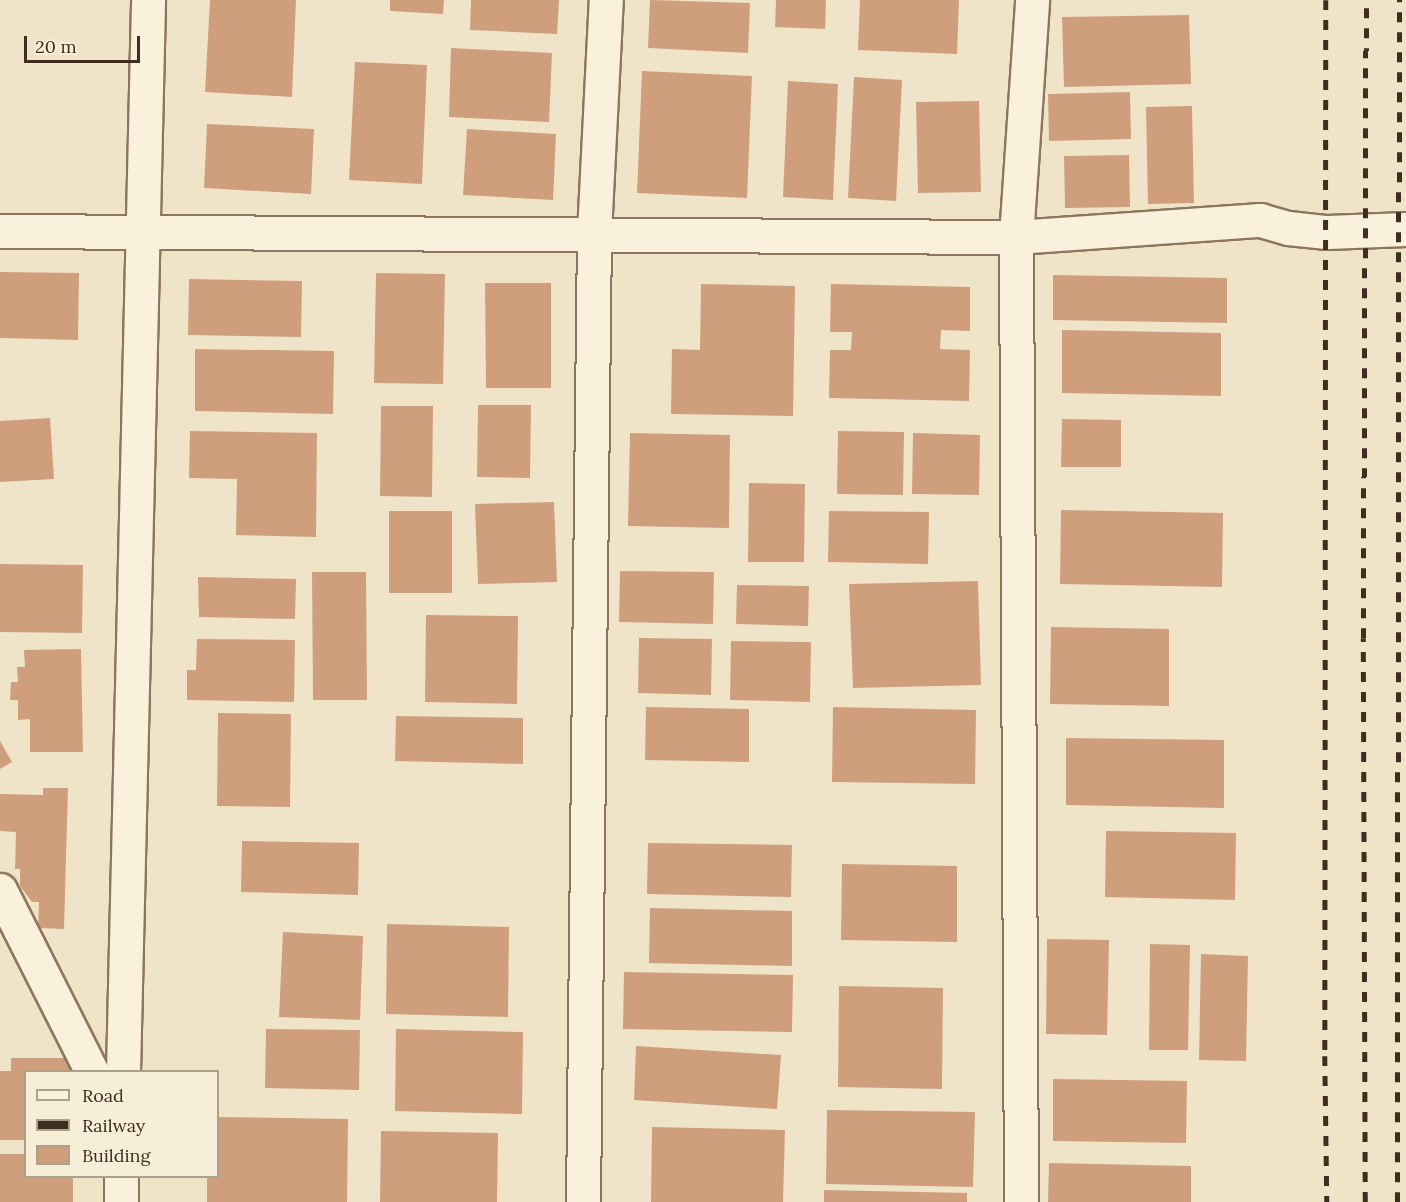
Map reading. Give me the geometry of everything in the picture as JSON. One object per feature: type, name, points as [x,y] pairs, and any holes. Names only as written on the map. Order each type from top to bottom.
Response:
[{"type":"street","points":[[123,1070],[148,0]]},
{"type":"street","points":[[583,1202],[594,233],[606,0]]},
{"type":"street","points":[[1021,1202],[1016,237],[1032,0]]},
{"type":"street","points":[[0,231],[1016,237],[1260,220],[1288,228],[1327,232],[1406,229]]},
{"type":"street","points":[[0,890],[91,1070]]},
{"type":"street","points":[[121,1178],[121,1202]]},
{"type":"building","points":[[210,0],[296,0],[292,97],[205,92]]},
{"type":"building","points":[[390,0],[444,0],[443,14],[390,11]]},
{"type":"building","points":[[471,0],[559,0],[557,34],[470,30]]},
{"type":"building","points":[[650,0],[750,3],[748,53],[648,48]]},
{"type":"building","points":[[776,0],[826,0],[825,29],[775,27]]},
{"type":"building","points":[[860,0],[959,0],[957,54],[858,50]]},
{"type":"building","points":[[1189,15],[1191,84],[1064,87],[1062,17]]},
{"type":"building","points":[[451,48],[552,53],[549,122],[449,117]]},
{"type":"building","points":[[355,62],[427,65],[422,184],[349,180]]},
{"type":"building","points":[[642,71],[752,76],[747,198],[637,193]]},
{"type":"building","points":[[854,77],[902,80],[896,201],[848,198]]},
{"type":"building","points":[[788,81],[838,84],[833,200],[783,197]]},
{"type":"building","points":[[1130,92],[1131,139],[1049,141],[1048,94]]},
{"type":"building","points":[[979,101],[981,192],[918,193],[916,102]]},
{"type":"building","points":[[1192,106],[1194,203],[1148,204],[1146,107]]},
{"type":"building","points":[[207,124],[314,129],[311,194],[204,188]]},
{"type":"building","points":[[467,129],[556,134],[553,200],[463,195]]},
{"type":"building","points":[[1129,155],[1130,207],[1065,208],[1064,156]]},
{"type":"building","points":[[0,272],[79,273],[78,340],[0,338]]},
{"type":"building","points":[[376,273],[445,274],[443,384],[374,383]]},
{"type":"building","points":[[1053,275],[1227,278],[1227,323],[1053,320]]},
{"type":"building","points":[[189,279],[302,281],[301,337],[188,335]]},
{"type":"building","points":[[485,283],[551,283],[551,388],[486,388]]},
{"type":"building","points":[[701,284],[795,286],[793,416],[671,414],[672,349],[700,350]]},
{"type":"building","points":[[831,284],[970,287],[970,331],[941,330],[940,349],[970,350],[969,401],[829,398],[830,350],[851,350],[852,332],[830,332]]},
{"type":"building","points":[[1062,330],[1221,333],[1221,396],[1062,393]]},
{"type":"building","points":[[195,349],[334,351],[333,414],[195,411]]},
{"type":"building","points":[[478,405],[531,405],[530,478],[477,477]]},
{"type":"building","points":[[381,406],[433,406],[432,497],[380,496]]},
{"type":"building","points":[[50,418],[54,479],[0,482],[0,421]]},
{"type":"building","points":[[1062,419],[1121,420],[1121,467],[1061,467]]},
{"type":"building","points":[[190,431],[317,433],[316,537],[236,535],[237,479],[189,478]]},
{"type":"building","points":[[838,431],[904,432],[903,495],[837,494]]},
{"type":"building","points":[[630,433],[730,435],[729,528],[628,526]]},
{"type":"building","points":[[913,433],[980,435],[979,495],[912,494]]},
{"type":"building","points":[[749,483],[805,484],[804,562],[748,562]]},
{"type":"building","points":[[554,502],[557,582],[478,584],[475,504]]},
{"type":"building","points":[[1061,510],[1223,513],[1222,587],[1060,584]]},
{"type":"building","points":[[389,511],[452,511],[452,593],[389,593]]},
{"type":"building","points":[[829,511],[929,512],[928,564],[828,562]]},
{"type":"building","points":[[0,564],[83,565],[82,633],[0,632]]},
{"type":"building","points":[[620,571],[714,572],[713,624],[619,622]]},
{"type":"building","points":[[312,572],[366,572],[367,700],[313,700]]},
{"type":"building","points":[[198,577],[296,579],[295,619],[199,617]]},
{"type":"building","points":[[978,581],[981,685],[853,688],[849,584]]},
{"type":"building","points":[[737,585],[809,586],[808,626],[736,624]]},
{"type":"building","points":[[426,615],[518,616],[517,704],[425,702]]},
{"type":"building","points":[[1051,627],[1169,629],[1169,706],[1050,704]]},
{"type":"building","points":[[639,638],[712,639],[711,695],[638,693]]},
{"type":"building","points":[[197,639],[295,640],[294,702],[187,700],[187,670],[196,670]]},
{"type":"building","points":[[731,641],[811,642],[810,702],[730,700]]},
{"type":"building","points":[[81,649],[83,752],[30,752],[30,719],[18,720],[18,700],[10,700],[11,682],[18,682],[17,667],[25,667],[24,650]]},
{"type":"building","points":[[646,707],[749,709],[749,762],[645,760]]},
{"type":"building","points":[[833,707],[976,710],[975,784],[832,782]]},
{"type":"building","points":[[218,713],[291,714],[290,807],[217,806]]},
{"type":"building","points":[[396,716],[523,718],[523,764],[395,761]]},
{"type":"building","points":[[1066,738],[1224,740],[1224,808],[1066,805]]},
{"type":"building","points":[[0,741],[12,762],[0,769]]},
{"type":"building","points":[[43,788],[68,788],[64,929],[38,928],[39,902],[32,902],[20,886],[20,869],[15,869],[16,832],[0,831],[0,794],[43,795]]},
{"type":"building","points":[[1106,831],[1236,833],[1235,900],[1105,897]]},
{"type":"building","points":[[242,841],[359,843],[358,895],[241,892]]},
{"type":"building","points":[[648,843],[792,845],[791,897],[647,894]]},
{"type":"building","points":[[842,864],[957,866],[957,942],[841,940]]},
{"type":"building","points":[[650,908],[792,911],[792,966],[649,963]]},
{"type":"building","points":[[387,924],[509,927],[508,1017],[386,1014]]},
{"type":"building","points":[[283,932],[363,936],[360,1020],[279,1017]]},
{"type":"building","points":[[1047,939],[1109,940],[1107,1035],[1046,1034]]},
{"type":"building","points":[[1150,944],[1190,945],[1188,1050],[1149,1050]]},
{"type":"building","points":[[1201,954],[1248,956],[1246,1061],[1199,1060]]},
{"type":"building","points":[[624,972],[793,975],[792,1032],[623,1029]]},
{"type":"building","points":[[839,986],[943,988],[942,1089],[838,1087]]},
{"type":"building","points":[[266,1029],[360,1030],[359,1090],[265,1088]]},
{"type":"building","points":[[396,1029],[523,1032],[522,1114],[395,1111]]},
{"type":"building","points":[[636,1046],[781,1055],[777,1109],[634,1100]]},
{"type":"building","points":[[11,1058],[71,1058],[71,1070],[24,1070],[24,1140],[0,1140],[0,1071],[11,1071]]},
{"type":"building","points":[[1053,1079],[1187,1081],[1186,1143],[1053,1141]]},
{"type":"building","points":[[827,1110],[975,1112],[973,1187],[826,1184]]},
{"type":"building","points":[[219,1117],[348,1119],[347,1202],[207,1202],[207,1178],[219,1178]]},
{"type":"building","points":[[652,1127],[785,1130],[783,1202],[651,1202]]},
{"type":"building","points":[[381,1131],[498,1133],[497,1202],[380,1202]]},
{"type":"building","points":[[0,1154],[24,1154],[24,1178],[73,1178],[73,1202],[0,1202]]},
{"type":"building","points":[[1049,1163],[1191,1166],[1191,1202],[1048,1202]]},
{"type":"building","points":[[824,1190],[967,1193],[967,1202],[824,1202]]},
{"type":"railway","points":[[1326,0],[1325,1056],[1327,1202]]},
{"type":"railway","points":[[1365,1202],[1363,638],[1366,0]]},
{"type":"railway","points":[[1397,1202],[1399,0]]}]
